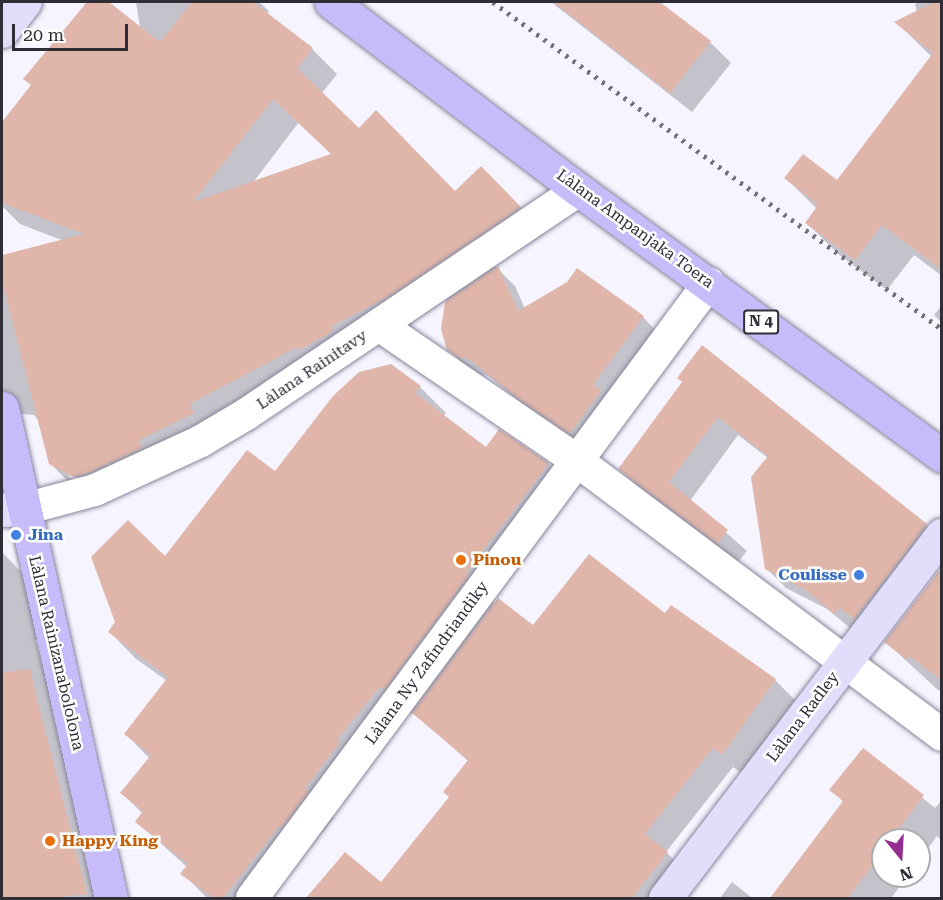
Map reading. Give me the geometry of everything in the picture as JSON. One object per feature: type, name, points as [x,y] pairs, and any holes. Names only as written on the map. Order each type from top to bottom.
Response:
[{"type":"main road","points":[[2,31],[25,2]]},
{"type":"main road","name":"Làlana Ampanjaka Toera","points":[[331,2],[579,190],[709,283],[942,456]]},
{"type":"main road","name":"Làlana Rainizanabololona","points":[[2,408],[13,509],[111,898]]},
{"type":"main road","name":"Làlana Radley","points":[[665,898],[942,535]]},
{"type":"street","name":"Làlana Rainitavy","points":[[13,509],[95,490],[201,441],[245,415],[579,190]]},
{"type":"street","name":"Làlana Ny Zafindriandiky","points":[[252,898],[709,283]]},
{"type":"street","points":[[379,325],[576,460],[942,735]]},
{"type":"building","points":[[87,2],[109,2],[160,42],[192,2],[253,2],[313,48],[297,68],[359,128],[376,110],[455,191],[481,166],[521,207],[393,294],[330,327],[333,331],[299,350],[297,347],[190,404],[194,413],[139,440],[142,448],[91,472],[73,477],[49,464],[2,281],[2,255],[84,234],[2,203],[2,122],[31,85],[23,79]],"holes":[[[273,99],[331,154],[193,202]]]},
{"type":"building","points":[[553,2],[660,2],[711,41],[670,93]]},
{"type":"building","points":[[934,2],[942,2],[942,270],[882,225],[855,260],[805,223],[818,205],[784,178],[803,154],[837,180],[933,53],[894,22]]},
{"type":"building","points":[[498,266],[518,311],[567,282],[577,268],[644,316],[593,385],[601,390],[570,434],[520,400],[469,359],[458,357],[447,350],[441,329],[445,302]]},
{"type":"building","points":[[702,345],[927,524],[854,619],[840,608],[834,614],[806,590],[765,569],[751,477],[768,456],[718,417],[669,482],[728,530],[717,544],[618,469],[682,382],[677,378]]},
{"type":"building","points":[[391,364],[421,386],[415,393],[486,447],[499,429],[549,463],[466,573],[469,575],[384,690],[380,686],[337,740],[340,742],[305,788],[309,791],[281,828],[279,826],[223,898],[214,898],[180,874],[188,864],[135,822],[143,811],[120,793],[151,755],[124,734],[168,677],[108,632],[115,622],[91,557],[128,520],[165,556],[247,450],[275,471],[333,396],[359,372]]},
{"type":"building","points":[[589,554],[665,613],[671,605],[776,679],[722,755],[713,748],[645,834],[668,852],[632,898],[306,898],[345,852],[381,882],[449,797],[443,792],[468,760],[412,713],[498,598],[533,625]]},
{"type":"building","points":[[942,567],[942,681],[910,656],[907,660],[884,642]]},
{"type":"building","points":[[30,669],[87,894],[49,898],[2,898],[2,673]]},
{"type":"building","points":[[863,748],[924,795],[900,828],[871,828],[871,867],[848,898],[770,898],[843,801],[829,790]]},
{"type":"railway","points":[[493,2],[942,329]]},
{"type":"place","name":"Jina","points":[[16,535]]},
{"type":"place","name":"Pinou","points":[[461,560]]},
{"type":"place","name":"Coulisse","points":[[859,575]]},
{"type":"place","name":"Happy King","points":[[50,841]]}]
